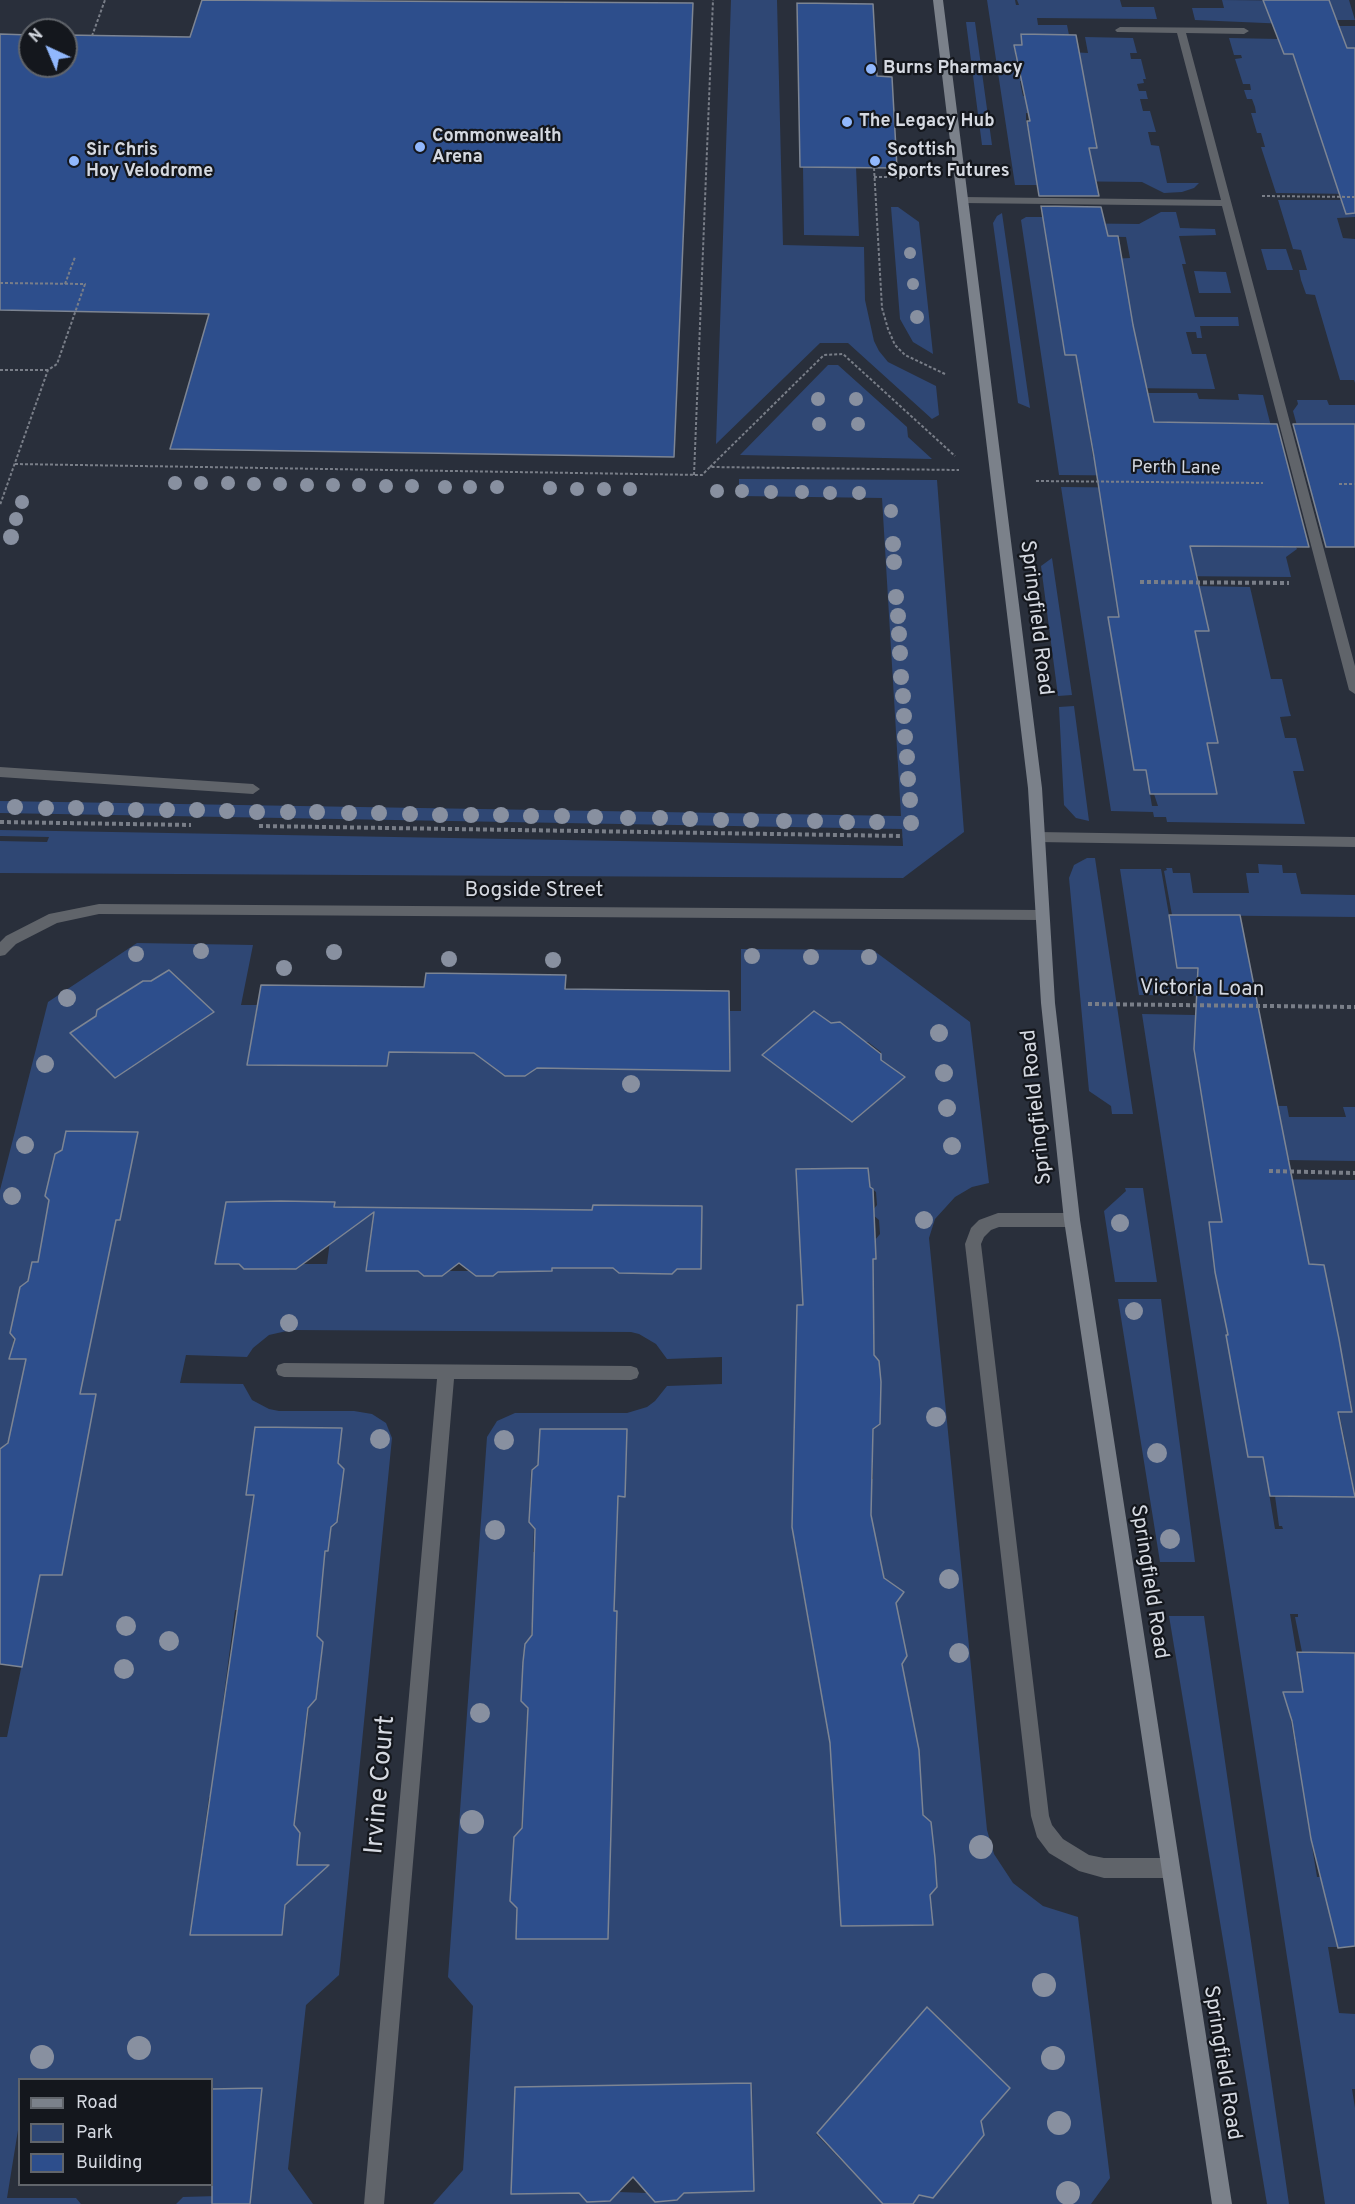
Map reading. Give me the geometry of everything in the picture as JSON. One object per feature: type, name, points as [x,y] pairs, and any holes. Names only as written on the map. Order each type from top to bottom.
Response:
[{"type":"street","name":"Springfield Road","points":[[938,0],[1035,788],[1048,1004],[1072,1220],[1222,2204]]},
{"type":"street","points":[[1120,30],[1244,31]]},
{"type":"street","points":[[1180,30],[1355,690]]},
{"type":"street","points":[[963,201],[1226,200]]},
{"type":"street","points":[[0,772],[253,789]]},
{"type":"street","points":[[1038,837],[1355,842]]},
{"type":"street","name":"Bogside Street","points":[[0,951],[11,940],[30,928],[54,918],[99,909],[1042,915]]},
{"type":"street","points":[[1072,1220],[998,1220],[985,1225],[977,1233],[974,1244],[1040,1816],[1044,1830],[1056,1846],[1086,1864],[1104,1868],[1170,1868]]},
{"type":"street","points":[[284,1370],[631,1373]]},
{"type":"street","name":"Irvine Court","points":[[374,2204],[446,1371]]},
{"type":"path","points":[[92,36],[105,0]]},
{"type":"path","points":[[694,475],[713,0]]},
{"type":"path","points":[[874,168],[882,309],[891,338],[905,355],[986,393]]},
{"type":"path","points":[[874,177],[912,177]]},
{"type":"path","points":[[1226,200],[1355,197]]},
{"type":"path","points":[[65,284],[75,257]]},
{"type":"path","points":[[0,283],[85,284],[57,364],[48,370],[0,370]]},
{"type":"path","points":[[15,464],[702,475],[824,355],[843,354],[971,470]]},
{"type":"path","points":[[0,505],[48,370]]},
{"type":"path","name":"Perth Lane","points":[[710,467],[971,470],[996,476],[1355,484]]},
{"type":"path","points":[[1140,582],[1326,584]]},
{"type":"path","points":[[0,822],[202,825]]},
{"type":"path","points":[[249,826],[903,836]]},
{"type":"path","name":"Victoria Loan","points":[[1048,1004],[1355,1007]]},
{"type":"path","points":[[1269,1171],[1355,1173]]},
{"type":"green space","points":[[731,0],[777,0],[783,245],[864,247],[865,300],[874,341],[888,362],[936,386],[939,415],[932,419],[848,343],[820,343],[716,444]]},
{"type":"green space","points":[[987,0],[1015,0],[1016,5],[1019,5],[1017,0],[1120,0],[1122,7],[1154,7],[1157,19],[1037,18],[1038,25],[1067,25],[1069,35],[1021,34],[1022,45],[1014,45],[1016,59],[1025,60],[1029,81],[1020,81],[1021,87],[1023,96],[1031,96],[1034,113],[1026,113],[1026,121],[1028,129],[1037,129],[1040,147],[1031,147],[1032,155],[1034,163],[1043,163],[1046,185],[1015,185]]},
{"type":"green space","points":[[1222,0],[1327,1],[1339,26],[1355,26],[1355,52],[1353,48],[1347,48],[1288,24],[1195,20],[1192,8],[1224,8]]},
{"type":"green space","points":[[1329,0],[1349,0],[1355,20],[1336,20]]},
{"type":"green space","points":[[966,22],[975,22],[992,145],[982,145]]},
{"type":"green space","points":[[1085,37],[1133,38],[1137,53],[1130,53],[1131,59],[1141,59],[1146,79],[1143,79],[1144,83],[1137,84],[1139,91],[1146,91],[1148,99],[1140,99],[1143,111],[1150,111],[1156,132],[1148,132],[1151,145],[1159,146],[1167,183],[1199,183],[1194,188],[1182,192],[1164,193],[1142,182],[1050,181],[1095,177],[1089,148],[1097,148],[1096,138],[1094,129],[1085,129],[1070,52],[1088,53]]},
{"type":"green space","points":[[1229,38],[1279,39],[1284,54],[1301,54],[1324,149],[1333,150],[1355,194],[1276,193],[1261,147],[1265,147],[1261,133],[1257,133],[1251,113],[1256,113],[1255,107],[1252,99],[1247,99],[1244,90],[1251,90],[1250,84],[1243,84],[1235,59],[1242,58],[1241,55],[1234,55]]},
{"type":"green space","points":[[803,167],[856,167],[859,236],[804,235]]},
{"type":"green space","points":[[1278,200],[1355,200],[1355,217],[1337,218],[1343,238],[1355,239],[1355,383],[1354,380],[1340,380],[1315,295],[1306,294],[1301,280],[1299,270],[1307,270],[1301,250],[1293,249]]},
{"type":"green space","points":[[891,207],[898,207],[919,222],[933,354],[913,342],[900,319]]},
{"type":"green space","points":[[1161,212],[1176,212],[1180,228],[1215,229],[1216,235],[1179,236],[1186,264],[1182,264],[1195,317],[1238,317],[1239,326],[1200,326],[1202,338],[1197,338],[1196,332],[1186,332],[1192,354],[1206,354],[1215,389],[1125,388],[1138,393],[1197,393],[1199,399],[1239,400],[1238,394],[1263,395],[1284,477],[1059,475],[1021,220],[1026,217],[1052,217],[1053,223],[1139,224]],"holes":[[[1058,236],[1126,237],[1130,258],[1111,259],[1131,314],[1135,336],[1085,388],[1081,388],[1076,355],[1065,355],[1055,294],[1060,267],[1051,267],[1048,249],[1057,249]],[[1085,407],[1089,408],[1090,422],[1265,424],[1273,458],[1093,457]]]},
{"type":"green space","points":[[1002,213],[1030,408],[1018,403],[993,223]]},
{"type":"green space","points":[[1261,249],[1286,249],[1293,270],[1267,270]]},
{"type":"green space","points":[[1194,271],[1226,272],[1231,293],[1199,293]]},
{"type":"green space","points":[[828,365],[838,365],[907,427],[908,437],[932,459],[740,455]]},
{"type":"green space","points":[[1297,400],[1327,400],[1329,405],[1355,405],[1355,424],[1311,477],[1293,411],[1298,404]]},
{"type":"green space","points":[[739,479],[937,480],[964,832],[903,878],[0,873],[0,841],[47,842],[49,837],[0,836],[0,830],[903,846],[902,829],[0,813],[0,801],[901,816],[882,498],[739,496]]},
{"type":"green space","points":[[1061,487],[1287,489],[1102,508],[1110,556],[1111,545],[1296,547],[1297,549],[1286,557],[1291,577],[1168,576],[1134,585],[1250,587],[1271,679],[1282,679],[1291,716],[1280,717],[1285,738],[1296,738],[1304,771],[1293,771],[1305,824],[1167,822],[1166,817],[1154,817],[1153,812],[1111,811]],"holes":[[[1109,617],[1120,617],[1211,709],[1218,742],[1206,743],[1154,794],[1158,806],[1152,806],[1146,770],[1134,769]]]},
{"type":"green space","points":[[1052,558],[1072,695],[1058,696],[1041,566]]},
{"type":"green space","points":[[1074,706],[1089,821],[1076,818],[1064,805],[1059,707]]},
{"type":"green space","points":[[1087,858],[1095,858],[1133,1114],[1112,1114],[1111,1106],[1089,1091],[1069,878],[1074,865]]},
{"type":"green space","points":[[1258,864],[1282,865],[1283,873],[1296,873],[1301,894],[1355,895],[1355,917],[1172,915],[1164,871],[1167,870],[1166,868],[1172,868],[1173,873],[1190,873],[1193,893],[1249,893],[1246,873],[1259,873]]},
{"type":"green space","points":[[1120,869],[1161,869],[1178,967],[1213,968],[1242,996],[1139,995]]},
{"type":"green space","points":[[137,943],[253,945],[241,1005],[257,1005],[247,1065],[386,1066],[389,1052],[488,1053],[488,1063],[505,1076],[525,1076],[544,1063],[728,1070],[729,1011],[741,1011],[741,949],[873,950],[970,1022],[989,1183],[972,1187],[955,1197],[935,1219],[929,1238],[987,1830],[994,1854],[1013,1883],[1043,1906],[1078,1917],[1110,2178],[1091,2204],[913,2204],[919,2195],[933,2198],[950,2178],[947,2163],[968,2155],[984,2136],[981,2121],[1009,2089],[928,2007],[816,2134],[883,2204],[433,2204],[463,2170],[473,2006],[448,1977],[487,1437],[497,1421],[515,1413],[627,1413],[647,1407],[667,1386],[722,1384],[722,1357],[667,1359],[656,1344],[631,1332],[291,1330],[269,1335],[253,1348],[247,1357],[186,1355],[180,1383],[243,1384],[252,1400],[269,1409],[279,1411],[354,1411],[372,1414],[386,1423],[392,1438],[339,1975],[306,2005],[288,2169],[313,2204],[176,2204],[183,2197],[251,2195],[262,2088],[213,2089],[213,2078],[18,2078],[18,2130],[7,2198],[76,2198],[81,2204],[0,2204],[0,1737],[7,1737],[32,1615],[0,1575],[62,1574],[96,1394],[19,1395],[8,1443],[0,1449],[0,1190],[48,1002]],"holes":[[[169,970],[214,1012],[115,1078],[70,1033],[96,1016],[97,1010],[112,1001],[120,1001],[128,996],[128,990],[143,981],[151,981]],[[814,1011],[831,1023],[840,1022],[853,1032],[852,1039],[859,1044],[868,1042],[881,1052],[881,1060],[905,1077],[853,1122],[763,1054]],[[66,1132],[138,1132],[120,1220],[46,1220],[55,1154],[62,1149]],[[868,1168],[870,1187],[876,1192],[877,1205],[872,1211],[879,1220],[880,1234],[875,1240],[876,1259],[801,1260],[796,1169]],[[227,1202],[335,1202],[327,1264],[303,1264],[296,1269],[280,1270],[273,1264],[261,1269],[245,1269],[238,1264],[215,1264]],[[593,1205],[702,1206],[701,1268],[678,1268],[672,1273],[643,1268],[636,1273],[619,1273],[613,1268],[590,1268]],[[374,1208],[555,1209],[552,1271],[499,1271],[493,1276],[476,1276],[469,1271],[449,1271],[442,1276],[424,1276],[418,1271],[366,1270]],[[32,1262],[107,1262],[87,1359],[10,1359],[14,1338],[10,1333],[13,1318],[21,1312]],[[798,1305],[874,1310],[874,1355],[879,1361],[880,1376],[880,1423],[873,1429],[873,1479],[793,1475]],[[255,1427],[342,1428],[334,1497],[340,1504],[338,1521],[331,1527],[328,1551],[246,1550],[254,1495],[246,1495]],[[540,1429],[627,1429],[625,1496],[618,1496],[583,1553],[533,1552],[534,1529],[529,1522],[530,1505],[537,1494],[530,1487],[531,1470],[538,1465]],[[873,1525],[896,1632],[903,1637],[907,1656],[902,1663],[913,1720],[828,1732],[793,1536]],[[235,1610],[320,1611],[317,1635],[323,1643],[321,1661],[313,1668],[313,1674],[319,1680],[316,1699],[309,1707],[306,1733],[219,1733]],[[533,1612],[617,1612],[613,1734],[526,1733],[530,1669],[523,1661],[525,1644],[531,1636]],[[921,1789],[927,1858],[936,1866],[937,1887],[930,1894],[933,1925],[841,1926],[832,1790]],[[209,1797],[297,1798],[294,1825],[300,1833],[298,1853],[289,1868],[296,1876],[294,1897],[285,1905],[282,1935],[190,1935]],[[523,1800],[612,1801],[608,1938],[516,1939],[517,1908],[511,1901],[514,1837],[521,1828]],[[752,2084],[754,2191],[686,2192],[677,2200],[655,2202],[647,2193],[618,2192],[610,2201],[588,2202],[579,2193],[511,2194],[515,2087]]]},
{"type":"green space","points":[[1142,1014],[1248,1016],[1194,1047],[1203,1105],[1287,1106],[1289,1117],[1346,1117],[1343,1107],[1355,1107],[1355,1161],[1286,1160],[1252,1179],[1355,1180],[1355,1494],[1339,1412],[1353,1412],[1342,1358],[1328,1357],[1295,1194],[1222,1193],[1223,1222],[1209,1223],[1248,1457],[1263,1457],[1275,1529],[1283,1529],[1279,1526],[1275,1496],[1355,1497],[1355,1653],[1302,1652],[1295,1617],[1298,1617],[1298,1614],[1290,1614],[1303,1692],[1286,1693],[1296,1750],[1313,1750],[1307,1815],[1317,1877],[1334,1877],[1346,1947],[1328,1947],[1339,2013],[1355,2014],[1355,2089],[1352,2089],[1355,2108],[1355,2204],[1325,2204]]},
{"type":"green space","points":[[1125,1188],[1143,1188],[1157,1282],[1115,1282],[1104,1211],[1126,1191]]},
{"type":"green space","points":[[1118,1299],[1161,1299],[1195,1562],[1160,1562]]},
{"type":"green space","points":[[1169,1616],[1204,1616],[1289,2204],[1267,2204]]},
{"type":"building","name":"Commonwealth Arena","points":[[202,0],[693,3],[674,457],[170,449],[209,314],[0,310],[0,34],[18,35],[18,78],[78,78],[78,35],[190,37]]},
{"type":"building","points":[[1263,0],[1329,0],[1347,48],[1355,48],[1355,213],[1346,214],[1293,54],[1284,54]]},
{"type":"building","name":"The Legacy Hub","points":[[797,3],[873,4],[877,76],[892,77],[897,168],[800,167]]},
{"type":"building","points":[[1021,34],[1076,35],[1097,148],[1089,148],[1099,196],[1039,196],[1027,121],[1030,121],[1014,45],[1022,45]]},
{"type":"building","points":[[1041,206],[1101,207],[1108,236],[1118,236],[1133,325],[1154,422],[1277,424],[1309,547],[1190,546],[1209,631],[1195,631],[1218,743],[1207,743],[1217,794],[1150,794],[1146,770],[1134,770],[1108,617],[1119,617],[1094,457],[1076,355],[1065,355]]},
{"type":"building","points":[[1293,424],[1355,424],[1355,547],[1326,547]]},
{"type":"building","points":[[1169,915],[1240,915],[1309,1264],[1324,1265],[1339,1339],[1352,1412],[1338,1412],[1355,1497],[1270,1496],[1263,1457],[1248,1457],[1215,1272],[1209,1222],[1222,1222],[1194,1049],[1198,968],[1177,968]]},
{"type":"building","points":[[169,970],[214,1012],[115,1078],[70,1033],[96,1016],[97,1010],[143,981],[151,981]]},
{"type":"building","points":[[426,973],[566,975],[565,989],[729,991],[730,1071],[537,1068],[525,1076],[505,1076],[474,1053],[389,1052],[387,1066],[247,1065],[261,985],[424,987]]},
{"type":"building","points":[[814,1011],[831,1023],[840,1022],[881,1054],[881,1060],[905,1077],[852,1122],[762,1055]]},
{"type":"building","points":[[66,1131],[138,1132],[120,1220],[116,1220],[80,1394],[96,1394],[62,1575],[40,1575],[22,1667],[0,1664],[0,1449],[8,1443],[26,1359],[9,1359],[15,1339],[10,1333],[20,1287],[28,1281],[32,1262],[38,1262],[49,1200],[45,1196],[55,1154],[62,1150]]},
{"type":"building","points":[[868,1168],[870,1187],[873,1189],[876,1259],[873,1259],[874,1355],[879,1361],[881,1382],[880,1424],[873,1429],[871,1515],[884,1578],[904,1592],[896,1603],[907,1656],[902,1664],[919,1750],[923,1815],[931,1822],[937,1887],[930,1895],[933,1925],[841,1926],[830,1743],[792,1527],[797,1305],[803,1305],[796,1169]]},
{"type":"building","points":[[226,1202],[335,1202],[334,1207],[592,1210],[593,1205],[702,1206],[701,1269],[677,1269],[672,1274],[619,1273],[613,1268],[552,1268],[552,1271],[498,1272],[493,1276],[476,1276],[459,1263],[442,1276],[424,1276],[418,1271],[366,1271],[374,1212],[296,1269],[244,1269],[239,1264],[215,1264]]},
{"type":"building","points":[[255,1427],[342,1428],[338,1463],[344,1469],[337,1522],[331,1527],[328,1551],[325,1551],[317,1636],[323,1642],[316,1699],[308,1708],[294,1825],[300,1833],[297,1865],[329,1865],[285,1905],[282,1935],[190,1935],[254,1495],[246,1495]]},
{"type":"building","points":[[540,1429],[627,1429],[625,1497],[618,1496],[608,1939],[516,1939],[517,1908],[510,1901],[514,1837],[522,1828],[528,1708],[521,1701],[525,1644],[532,1635],[535,1529],[529,1522],[532,1470],[538,1465]]},
{"type":"building","points":[[1297,1652],[1355,1653],[1355,1946],[1338,1948],[1311,1839],[1292,1721],[1283,1692],[1303,1692]]},
{"type":"building","points":[[927,2007],[1010,2088],[981,2121],[984,2135],[933,2198],[919,2195],[913,2204],[883,2204],[817,2133]]},
{"type":"building","points":[[751,2083],[754,2191],[684,2193],[677,2200],[655,2202],[633,2177],[610,2201],[587,2202],[579,2193],[511,2194],[515,2087]]},
{"type":"building","points":[[262,2088],[250,2204],[212,2204],[213,2089]]},
{"type":"place","name":"Burns Pharmacy","points":[[871,69]]},
{"type":"place","name":"The Legacy Hub","points":[[847,122]]},
{"type":"place","name":"Commonwealth Arena","points":[[420,147]]},
{"type":"place","name":"Sir Chris Hoy Velodrome","points":[[74,161]]},
{"type":"place","name":"Scottish Sports Futures","points":[[875,161]]}]
